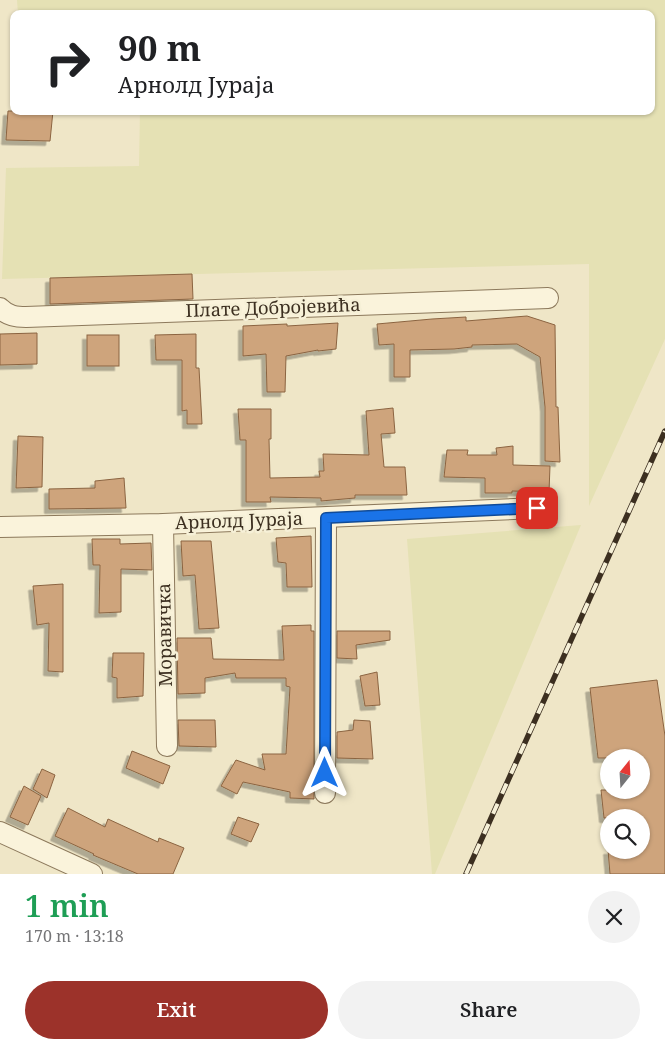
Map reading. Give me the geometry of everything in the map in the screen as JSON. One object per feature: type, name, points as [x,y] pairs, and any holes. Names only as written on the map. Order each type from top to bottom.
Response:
[{"type":"street","name":"Плате Добројевића","points":[[0,308],[14,316],[26,317],[548,298]]},
{"type":"street","name":"Арнолд Јураја","points":[[0,527],[163,524],[537,508]]},
{"type":"street","points":[[325,793],[326,518]]},
{"type":"street","name":"Моравичка","points":[[163,524],[167,746]]},
{"type":"street","points":[[0,832],[92,874]]},
{"type":"shaded area","points":[[17,0],[665,0],[665,339],[589,506],[589,264],[2,279],[6,168],[139,166],[140,115],[655,115],[655,10],[18,10]]},
{"type":"shaded area","points":[[581,525],[435,874],[432,874],[407,539]]},
{"type":"building","points":[[8,111],[10,111],[10,115],[53,115],[50,141],[6,140]]},
{"type":"building","points":[[192,274],[193,299],[50,304],[50,278]]},
{"type":"building","points":[[527,316],[555,325],[556,407],[558,407],[560,462],[545,461],[545,407],[540,357],[517,344],[472,345],[472,347],[454,349],[410,350],[410,377],[394,377],[394,344],[379,345],[377,324],[466,317],[466,321]]},
{"type":"building","points":[[338,323],[336,349],[318,350],[286,356],[285,392],[267,392],[266,354],[243,356],[243,326]]},
{"type":"building","points":[[37,333],[37,364],[0,365],[0,334]]},
{"type":"building","points":[[196,334],[196,368],[199,368],[202,424],[187,424],[187,410],[182,411],[182,360],[156,360],[155,335]]},
{"type":"building","points":[[87,335],[119,335],[119,366],[87,366]]},
{"type":"building","points":[[393,408],[395,433],[381,434],[384,467],[405,467],[407,495],[355,495],[355,498],[321,501],[321,498],[270,497],[271,502],[246,502],[246,440],[240,440],[238,409],[271,409],[271,439],[269,439],[270,478],[320,477],[319,471],[324,471],[323,454],[369,455],[366,411]]},
{"type":"building","points":[[18,436],[43,437],[42,487],[16,488]]},
{"type":"building","points":[[513,446],[513,465],[550,466],[549,492],[512,491],[512,493],[485,493],[485,478],[444,477],[447,450],[468,450],[467,455],[497,455],[496,448]]},
{"type":"building","points":[[124,478],[126,508],[49,509],[49,489],[95,488],[95,481]]},
{"type":"building","points":[[311,536],[312,587],[287,587],[286,563],[278,562],[276,538]]},
{"type":"building","points":[[92,539],[120,539],[120,544],[151,543],[152,570],[121,569],[121,612],[99,613],[100,565],[93,565]]},
{"type":"building","points":[[181,541],[211,541],[219,628],[199,629],[195,575],[183,576]]},
{"type":"building","points":[[63,584],[63,672],[48,671],[49,623],[37,625],[33,586]]},
{"type":"building","points":[[311,625],[311,631],[314,631],[314,799],[290,798],[290,792],[243,782],[237,794],[221,786],[236,760],[265,770],[262,754],[286,754],[290,687],[286,686],[286,678],[236,678],[235,673],[205,678],[205,693],[178,694],[177,638],[211,638],[213,659],[284,660],[282,626]]},
{"type":"building","points":[[337,631],[390,631],[390,640],[356,645],[357,659],[337,658]]},
{"type":"building","points":[[113,653],[144,653],[143,696],[117,698],[117,678],[112,677]]},
{"type":"building","points":[[377,672],[380,705],[365,706],[360,676]]},
{"type":"building","points":[[657,680],[665,736],[665,874],[610,874],[609,859],[650,859],[650,809],[603,809],[602,799],[650,799],[650,749],[600,749],[600,758],[598,758],[590,688]]},
{"type":"building","points":[[178,720],[215,720],[216,747],[179,746]]},
{"type":"building","points":[[354,720],[370,721],[373,759],[337,758],[337,732],[353,730]]},
{"type":"building","points":[[132,751],[170,766],[163,784],[126,768]]},
{"type":"building","points":[[42,769],[55,775],[47,798],[33,789]]},
{"type":"building","points":[[24,786],[41,796],[28,825],[10,817]]},
{"type":"building","points":[[68,808],[105,827],[108,819],[158,842],[159,838],[184,848],[173,874],[138,874],[55,836]]},
{"type":"building","points":[[238,817],[259,824],[251,842],[231,834]]},
{"type":"railway","points":[[466,874],[665,431]]},
{"type":"route","points":[[325,773],[326,518],[537,508]]}]
